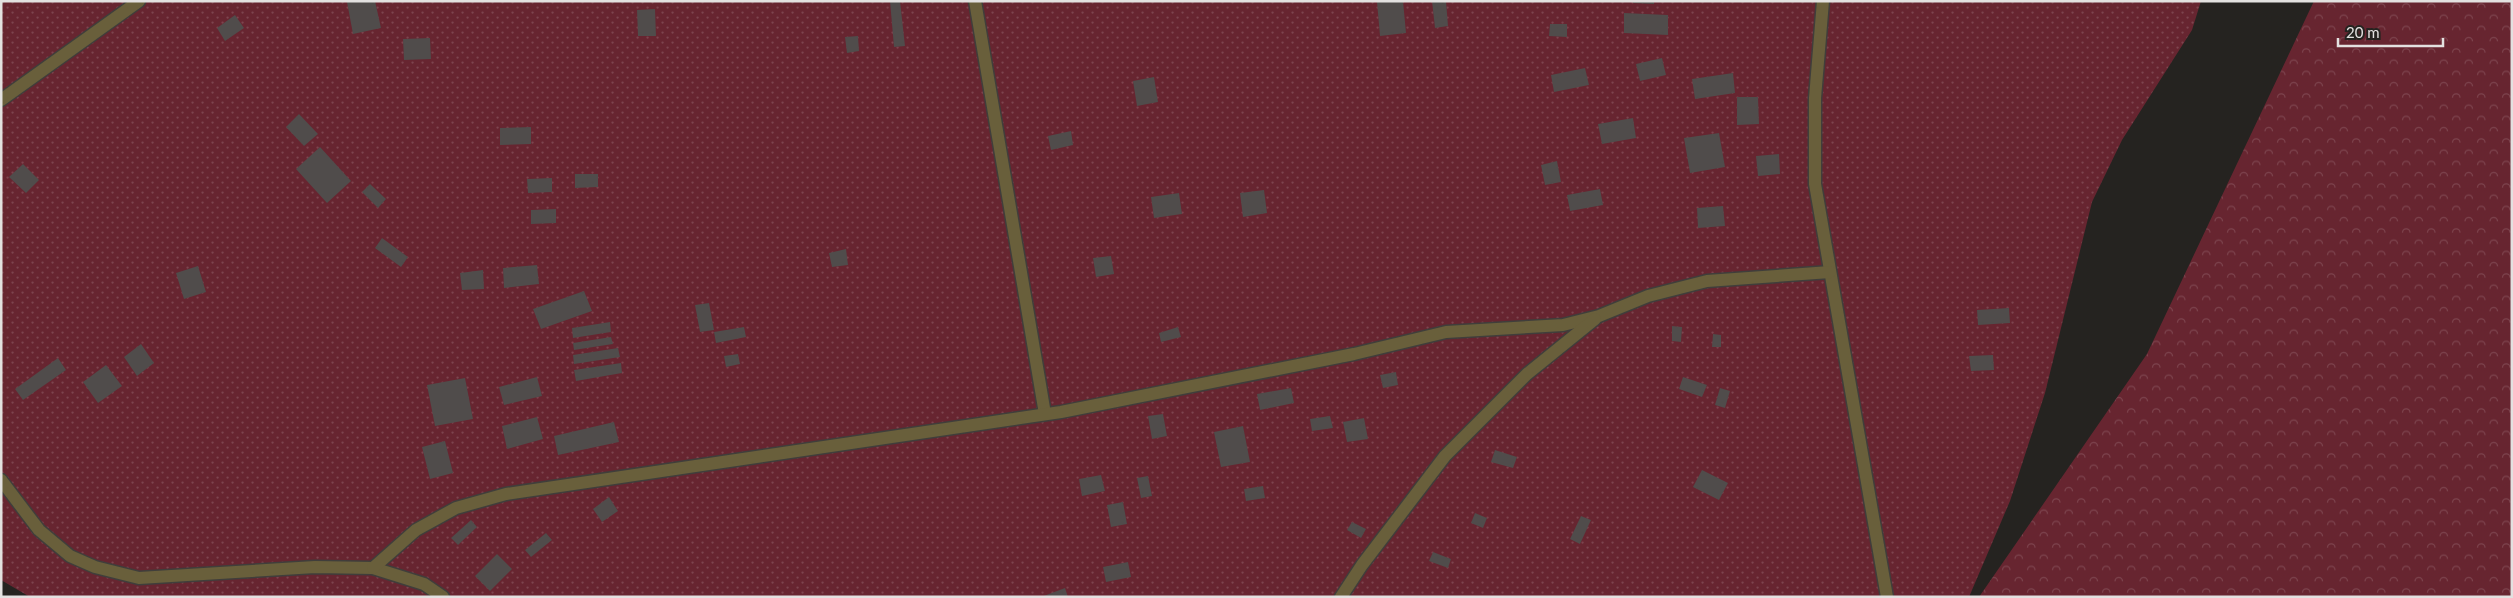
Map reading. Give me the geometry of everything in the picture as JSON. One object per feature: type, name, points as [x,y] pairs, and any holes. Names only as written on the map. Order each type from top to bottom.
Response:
[{"type":"lane","points":[[1,100],[139,1]]},
{"type":"lane","points":[[975,1],[1045,414]]},
{"type":"lane","points":[[1823,1],[1815,98],[1815,184],[1887,597]]},
{"type":"lane","points":[[373,568],[416,530],[456,508],[506,494],[1045,414],[1354,354],[1446,332],[1562,325],[1599,316],[1648,296],[1707,280],[1830,272]]},
{"type":"lane","points":[[1341,597],[1362,565],[1445,456],[1527,374],[1599,316]]},
{"type":"lane","points":[[1,480],[39,530],[70,556],[95,567],[139,578],[315,567],[373,568],[424,584],[443,597]]},
{"type":"green space","points":[[1,1],[2201,1],[2192,30],[2122,140],[2092,202],[2045,393],[2010,501],[1969,597],[30,597],[1,580]]},
{"type":"green space","points":[[2314,1],[2512,1],[2512,597],[1979,597],[2147,354]]},
{"type":"building","points":[[375,1],[381,28],[353,34],[347,2]]},
{"type":"building","points":[[890,1],[900,1],[905,46],[894,47]]},
{"type":"building","points":[[1403,1],[1406,33],[1380,36],[1377,2]]},
{"type":"building","points":[[1432,1],[1446,1],[1448,26],[1435,28]]},
{"type":"building","points":[[1633,1],[1654,1],[1654,4],[1633,3]]},
{"type":"building","points":[[655,9],[656,36],[638,36],[637,10]]},
{"type":"building","points":[[1624,13],[1668,15],[1668,35],[1624,33]]},
{"type":"building","points":[[235,15],[244,28],[225,41],[217,28]]},
{"type":"building","points":[[1550,24],[1567,24],[1567,37],[1549,36]]},
{"type":"building","points":[[858,36],[859,51],[847,53],[845,37]]},
{"type":"building","points":[[430,38],[431,59],[404,60],[403,39]]},
{"type":"building","points":[[1662,58],[1666,75],[1640,81],[1636,64]]},
{"type":"building","points":[[1585,68],[1589,85],[1554,92],[1551,75]]},
{"type":"building","points":[[1733,73],[1735,93],[1695,99],[1692,79]]},
{"type":"building","points":[[1154,77],[1158,102],[1137,106],[1133,81]]},
{"type":"building","points":[[1737,97],[1758,97],[1759,124],[1737,125]]},
{"type":"building","points":[[299,114],[318,134],[304,146],[286,127]]},
{"type":"building","points":[[1633,118],[1636,138],[1602,144],[1598,124]]},
{"type":"building","points":[[531,127],[531,144],[500,145],[500,128]]},
{"type":"building","points":[[1071,131],[1073,145],[1051,150],[1048,136]]},
{"type":"building","points":[[1719,133],[1725,167],[1690,173],[1684,138]]},
{"type":"building","points":[[320,147],[351,181],[327,203],[296,169]]},
{"type":"building","points":[[1779,154],[1780,174],[1758,176],[1756,156]]},
{"type":"building","points":[[1557,161],[1561,182],[1545,185],[1541,165]]},
{"type":"building","points":[[23,164],[39,180],[26,193],[9,177]]},
{"type":"building","points":[[575,174],[598,174],[598,187],[575,188]]},
{"type":"building","points":[[552,178],[552,192],[528,193],[527,179]]},
{"type":"building","points":[[370,184],[386,199],[378,208],[362,192]]},
{"type":"building","points":[[1600,189],[1603,205],[1570,211],[1567,195]]},
{"type":"building","points":[[1264,190],[1267,213],[1243,217],[1240,193]]},
{"type":"building","points":[[1179,193],[1182,214],[1154,218],[1151,197]]},
{"type":"building","points":[[1723,206],[1725,226],[1698,228],[1697,208]]},
{"type":"building","points":[[556,209],[556,223],[531,224],[531,210]]},
{"type":"building","points":[[382,238],[408,257],[401,267],[375,248]]},
{"type":"building","points":[[846,249],[848,265],[832,267],[829,253]]},
{"type":"building","points":[[1111,256],[1114,274],[1096,277],[1093,258]]},
{"type":"building","points":[[537,265],[539,284],[504,288],[503,268]]},
{"type":"building","points":[[198,266],[206,292],[184,299],[176,273]]},
{"type":"building","points":[[483,270],[484,289],[462,290],[460,273]]},
{"type":"building","points":[[584,291],[592,311],[541,329],[533,309]]},
{"type":"building","points":[[709,303],[714,330],[700,332],[695,305]]},
{"type":"building","points":[[2009,308],[2010,323],[1978,325],[1977,310]]},
{"type":"building","points":[[610,322],[611,332],[573,338],[572,328]]},
{"type":"building","points":[[1672,326],[1682,327],[1681,342],[1672,341]]},
{"type":"building","points":[[744,327],[746,337],[716,343],[714,332]]},
{"type":"building","points":[[1178,327],[1181,337],[1161,342],[1159,333]]},
{"type":"building","points":[[1713,334],[1721,335],[1721,347],[1712,347]]},
{"type":"building","points":[[611,337],[613,344],[574,350],[573,343]]},
{"type":"building","points":[[141,344],[154,363],[137,376],[124,357]]},
{"type":"building","points":[[618,348],[620,357],[574,364],[573,355]]},
{"type":"building","points":[[738,354],[740,364],[726,367],[724,356]]},
{"type":"building","points":[[1993,355],[1994,370],[1971,371],[1969,356]]},
{"type":"building","points":[[58,358],[66,370],[23,400],[15,389]]},
{"type":"building","points":[[621,363],[622,373],[576,381],[574,370]]},
{"type":"building","points":[[106,365],[122,386],[98,403],[83,382]]},
{"type":"building","points":[[1396,372],[1398,385],[1383,388],[1380,375]]},
{"type":"building","points":[[537,377],[542,396],[504,405],[499,387]]},
{"type":"building","points":[[1683,377],[1707,385],[1702,397],[1679,389]]},
{"type":"building","points":[[465,378],[473,419],[435,426],[427,385]]},
{"type":"building","points":[[1291,388],[1294,403],[1260,410],[1257,394]]},
{"type":"building","points":[[1720,388],[1730,391],[1725,408],[1715,405]]},
{"type":"building","points":[[1163,414],[1167,436],[1152,439],[1148,416]]},
{"type":"building","points":[[1330,416],[1333,428],[1312,431],[1310,419]]},
{"type":"building","points":[[537,417],[543,439],[507,449],[502,426]]},
{"type":"building","points":[[1364,418],[1368,439],[1347,442],[1343,422]]},
{"type":"building","points":[[614,422],[619,442],[558,455],[554,436]]},
{"type":"building","points":[[1243,426],[1250,462],[1221,467],[1214,432]]},
{"type":"building","points":[[445,441],[453,473],[430,479],[422,447]]},
{"type":"building","points":[[1495,450],[1517,457],[1513,468],[1491,462]]},
{"type":"building","points":[[1702,470],[1728,483],[1719,500],[1693,487]]},
{"type":"building","points":[[1101,475],[1105,491],[1082,496],[1079,479]]},
{"type":"building","points":[[1148,476],[1152,496],[1141,498],[1137,478]]},
{"type":"building","points":[[1263,486],[1265,498],[1246,501],[1244,489]]},
{"type":"building","points":[[609,497],[618,511],[602,522],[593,509]]},
{"type":"building","points":[[1123,502],[1127,524],[1111,527],[1107,505]]},
{"type":"building","points":[[1475,513],[1487,518],[1483,528],[1471,523]]},
{"type":"building","points":[[1581,516],[1591,520],[1580,544],[1570,539]]},
{"type":"building","points":[[471,520],[477,527],[458,545],[451,538]]},
{"type":"building","points":[[1352,522],[1366,529],[1361,538],[1347,530]]},
{"type":"building","points":[[546,533],[552,540],[531,557],[525,550]]},
{"type":"building","points":[[1433,552],[1451,559],[1448,568],[1429,561]]},
{"type":"building","points":[[497,554],[512,569],[490,591],[475,576]]},
{"type":"building","points":[[1128,562],[1131,577],[1106,582],[1103,567]]},
{"type":"building","points":[[1065,588],[1068,597],[1041,597]]}]
